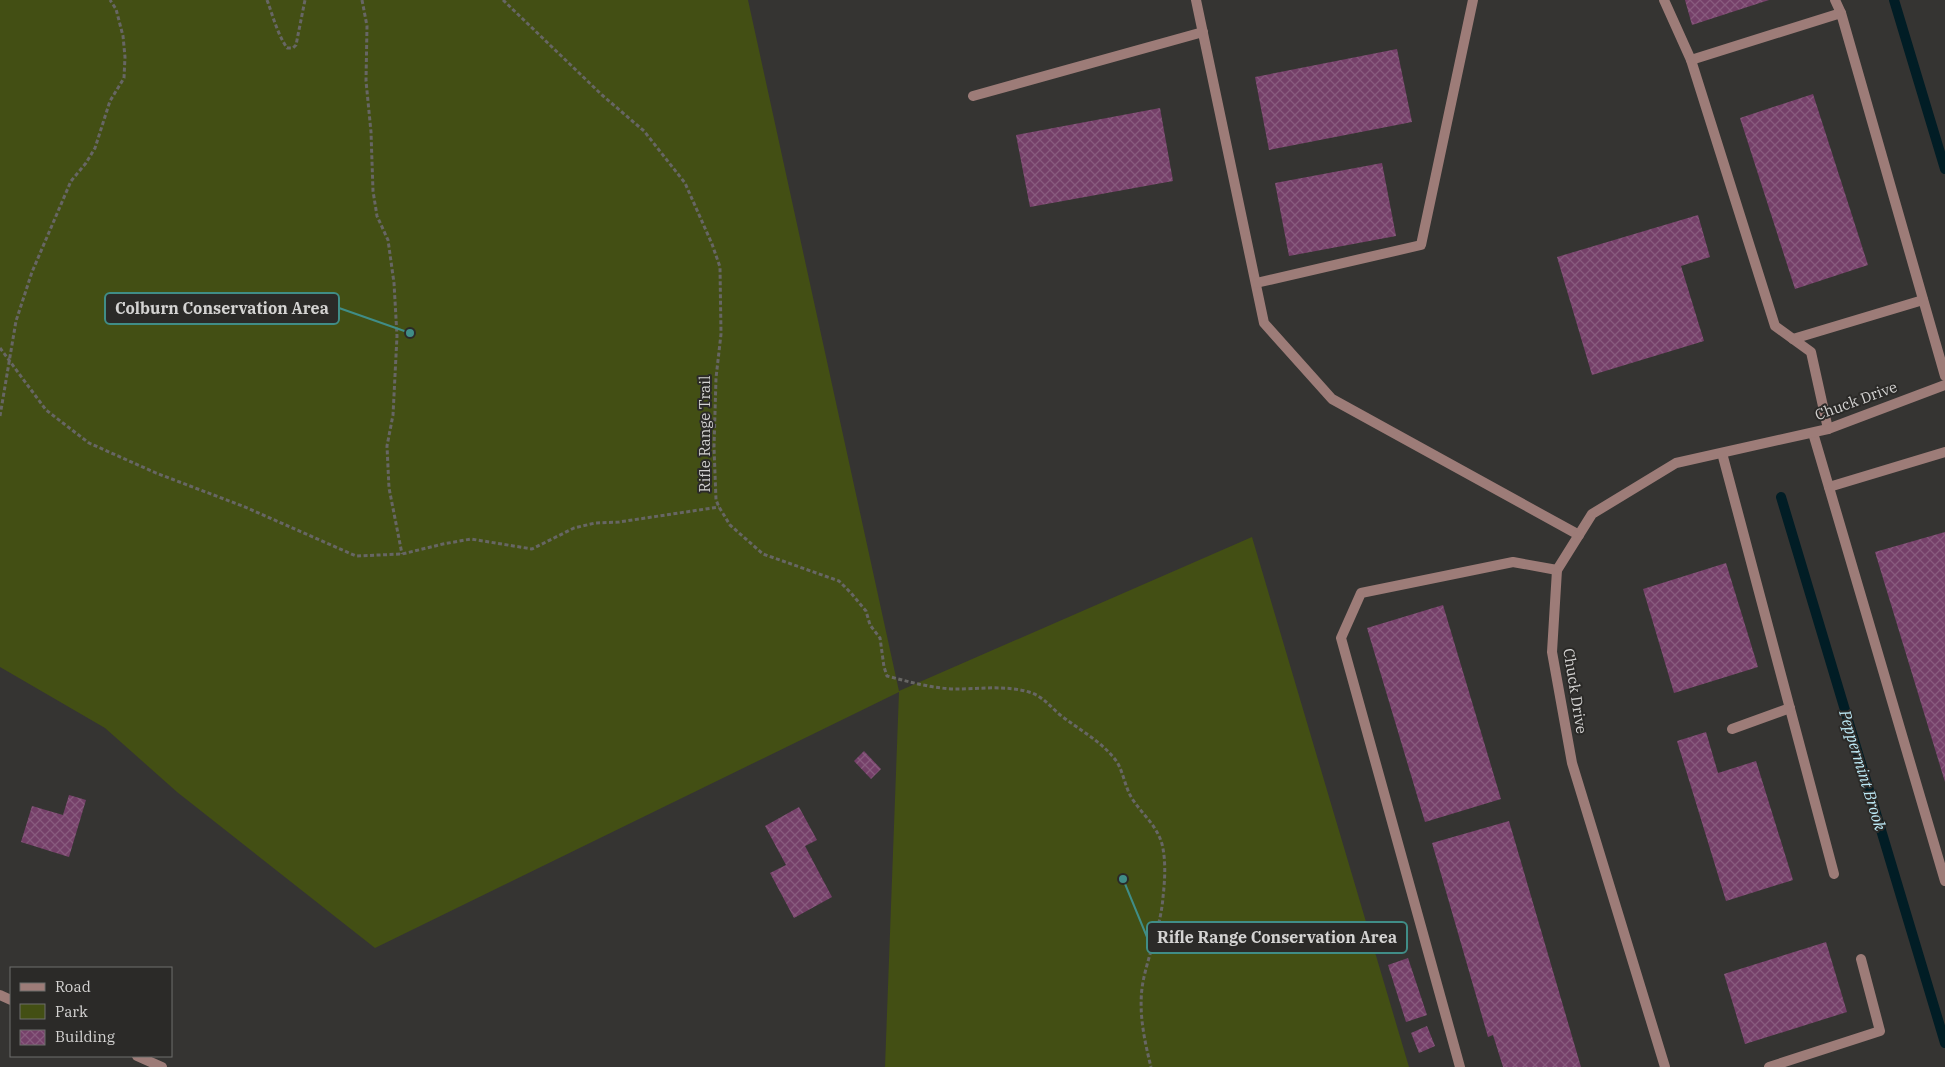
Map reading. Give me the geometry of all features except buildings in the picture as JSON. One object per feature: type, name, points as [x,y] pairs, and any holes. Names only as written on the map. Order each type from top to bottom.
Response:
[{"type":"street","points":[[1196,0],[1264,323],[1332,399],[1579,535]]},
{"type":"street","points":[[1256,284],[1421,245],[1473,0]]},
{"type":"street","points":[[1664,0],[1691,60],[1775,326],[1811,352],[1828,429]]},
{"type":"street","points":[[1835,0],[1841,12],[1945,376]]},
{"type":"street","points":[[1691,60],[1841,12]]},
{"type":"street","points":[[973,96],[1203,32]]},
{"type":"street","points":[[1793,339],[1923,300]]},
{"type":"street","name":"Chuck Drive","points":[[1665,1067],[1572,763],[1552,652],[1557,570],[1592,514],[1676,463],[1828,429],[1945,385]]},
{"type":"street","points":[[1813,433],[1945,881]]},
{"type":"street","points":[[1829,487],[1945,452]]},
{"type":"street","points":[[1722,453],[1834,874]]},
{"type":"street","points":[[1460,1067],[1341,638],[1361,593],[1514,562],[1557,570]]},
{"type":"street","points":[[1732,729],[1790,708]]},
{"type":"street","points":[[1769,1067],[1880,1031],[1861,959]]},
{"type":"street","points":[[139,1057],[162,1067]]},
{"type":"path","points":[[0,416],[16,321],[32,272],[71,181],[86,163],[95,148],[110,101],[124,78],[126,57],[123,36],[116,8],[110,0]]},
{"type":"path","points":[[266,0],[283,43],[287,48],[293,48],[296,45],[305,0]]},
{"type":"path","points":[[362,0],[367,26],[366,81],[371,132],[373,191],[377,216],[388,240],[394,282],[398,336],[393,415],[387,446],[389,488],[402,554]]},
{"type":"path","name":"Rifle Range Trail","points":[[503,0],[602,95],[644,131],[685,183],[712,244],[720,267],[721,334],[716,378],[714,448],[716,500],[730,525],[763,554],[839,581],[851,592],[866,611],[870,625],[880,638],[887,676],[930,687],[1026,691],[1040,696],[1106,750],[1118,764],[1126,790],[1158,833],[1164,860],[1160,920],[1143,978],[1142,993],[1144,1046],[1151,1067]]},
{"type":"path","points":[[0,348],[46,410],[90,443],[156,473],[245,507],[356,556],[402,554],[471,539],[532,549],[574,528],[595,523],[619,522],[719,507]]},
{"type":"green space","points":[[0,0],[748,0],[899,691],[1252,537],[1409,1067],[885,1067],[899,692],[375,948],[177,792],[105,728],[0,667]]},
{"type":"waterway","name":"Peppermint Brook","points":[[1894,0],[1945,169]]},
{"type":"waterway","name":"Peppermint Brook","points":[[1781,497],[1945,1043]]},
{"type":"place","name":"Colburn Conservation Area","points":[[410,333]]},
{"type":"place","name":"Rifle Range Conservation Area","points":[[1123,879]]}]
